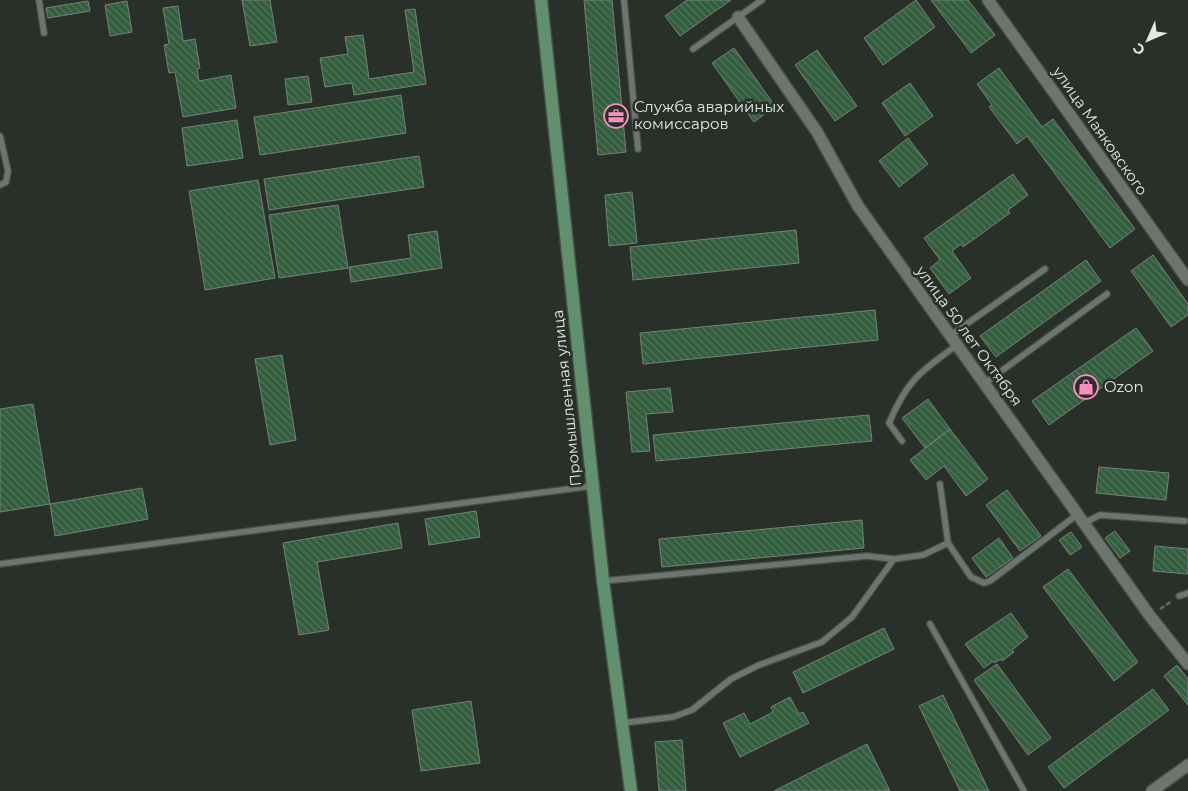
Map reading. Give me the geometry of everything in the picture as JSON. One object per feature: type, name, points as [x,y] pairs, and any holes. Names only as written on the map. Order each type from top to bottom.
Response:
[{"type":"street","name":"Промышленная улица","points":[[541,0],[592,486],[630,791]]},
{"type":"street","name":"улица Маяковского","points":[[988,0],[1188,280]]},
{"type":"street","name":"улица 50 лет Октября","points":[[738,17],[817,132],[858,206],[1150,616],[1188,664]]},
{"type":"street","points":[[1152,791],[1188,765]]},
{"type":"lane","points":[[39,0],[44,33]]},
{"type":"lane","points":[[624,0],[638,149]]},
{"type":"lane","points":[[694,49],[762,0]]},
{"type":"lane","points":[[0,136],[8,171],[6,182],[0,186]]},
{"type":"lane","points":[[902,441],[889,423],[900,398],[920,372],[954,340],[1045,269]]},
{"type":"lane","points":[[985,383],[1108,294]]},
{"type":"lane","points":[[940,484],[948,543],[971,577],[984,583],[990,581],[1081,519],[1100,515],[1185,521]]},
{"type":"lane","points":[[0,564],[592,486]]},
{"type":"lane","points":[[603,581],[867,556],[894,559],[923,555],[948,543]]},
{"type":"lane","points":[[622,723],[673,716],[692,710],[731,678],[759,665],[822,642],[852,617],[894,559]]},
{"type":"lane","points":[[1179,596],[1188,593]]},
{"type":"lane","points":[[930,624],[1024,791]]},
{"type":"path","points":[[1150,616],[1179,596]]},
{"type":"building","points":[[242,0],[270,0],[277,42],[250,46]]},
{"type":"building","points":[[584,0],[612,0],[626,152],[598,155]]},
{"type":"building","points":[[687,0],[731,0],[680,36],[665,16]]},
{"type":"building","points":[[916,0],[935,27],[883,65],[864,38]]},
{"type":"building","points":[[931,0],[968,0],[995,35],[971,53]]},
{"type":"building","points":[[88,1],[90,11],[48,18],[46,8]]},
{"type":"building","points":[[127,1],[132,32],[110,36],[105,5]]},
{"type":"building","points":[[178,6],[183,41],[195,39],[200,68],[197,69],[199,81],[231,75],[236,108],[183,117],[175,72],[169,73],[164,45],[169,44],[163,8]]},
{"type":"building","points":[[415,9],[426,84],[354,95],[352,83],[325,87],[320,58],[348,54],[345,37],[363,35],[369,79],[414,72],[405,10]]},
{"type":"building","points":[[734,48],[775,106],[754,122],[712,63]]},
{"type":"building","points":[[817,50],[857,106],[835,121],[795,65]]},
{"type":"building","points":[[999,68],[1042,127],[1053,119],[1135,229],[1110,248],[1027,136],[1017,144],[989,107],[992,105],[977,84]]},
{"type":"building","points":[[308,76],[312,102],[288,105],[285,79]]},
{"type":"building","points":[[910,83],[933,116],[905,136],[882,103]]},
{"type":"building","points":[[401,95],[406,133],[260,155],[254,117]]},
{"type":"building","points":[[237,120],[243,158],[187,166],[182,128]]},
{"type":"building","points":[[908,138],[928,164],[899,187],[879,161]]},
{"type":"building","points":[[419,156],[424,187],[269,210],[264,179]]},
{"type":"building","points":[[1013,174],[1028,195],[1008,210],[1010,213],[963,247],[961,244],[952,251],[971,278],[949,294],[930,268],[940,260],[924,238]]},
{"type":"building","points":[[258,180],[275,278],[205,290],[189,191]]},
{"type":"building","points":[[632,192],[637,243],[609,246],[605,195]]},
{"type":"building","points":[[338,205],[348,268],[279,278],[269,215]]},
{"type":"building","points":[[796,230],[799,263],[633,280],[630,247]]},
{"type":"building","points":[[437,231],[442,268],[351,282],[349,267],[411,258],[408,235]]},
{"type":"building","points":[[1153,255],[1188,304],[1188,315],[1171,327],[1131,271]]},
{"type":"building","points":[[1086,260],[1101,281],[996,357],[980,336]]},
{"type":"building","points":[[875,310],[878,340],[643,364],[640,333]]},
{"type":"building","points":[[1136,328],[1153,351],[1049,425],[1032,401]]},
{"type":"building","points":[[282,355],[296,440],[270,445],[255,359]]},
{"type":"building","points":[[670,388],[673,412],[646,414],[650,451],[632,452],[626,392]]},
{"type":"building","points":[[928,399],[950,429],[925,448],[902,418]]},
{"type":"building","points":[[33,404],[50,504],[0,512],[0,409]]},
{"type":"building","points":[[869,415],[872,441],[656,461],[653,435]]},
{"type":"building","points":[[950,429],[988,479],[966,496],[944,466],[926,480],[910,460]]},
{"type":"building","points":[[1099,467],[1169,473],[1166,500],[1096,493]]},
{"type":"building","points":[[142,488],[148,519],[55,536],[50,504]]},
{"type":"building","points":[[1007,490],[1041,536],[1020,551],[986,505]]},
{"type":"building","points":[[476,511],[480,537],[429,545],[425,519]]},
{"type":"building","points":[[862,520],[864,548],[662,567],[659,539]]},
{"type":"building","points":[[398,523],[402,548],[317,562],[329,630],[299,635],[283,543]]},
{"type":"building","points":[[1115,531],[1130,551],[1120,558],[1105,538]]},
{"type":"building","points":[[1071,532],[1082,547],[1070,555],[1059,540]]},
{"type":"building","points":[[999,538],[1013,558],[986,577],[972,558]]},
{"type":"building","points":[[1155,546],[1188,549],[1188,574],[1153,571]]},
{"type":"building","points":[[1068,569],[1138,662],[1114,681],[1043,587]]},
{"type":"building","points":[[1011,613],[1028,637],[1012,650],[1014,652],[1002,661],[1001,659],[994,663],[993,661],[984,668],[965,644]]},
{"type":"building","points":[[884,628],[894,649],[803,693],[793,672]]},
{"type":"building","points":[[997,664],[1051,738],[1028,755],[974,680]]},
{"type":"building","points":[[1177,665],[1188,679],[1188,705],[1164,676]]},
{"type":"building","points":[[1153,689],[1169,710],[1064,788],[1048,767]]},
{"type":"building","points":[[943,695],[989,791],[960,791],[919,706]]},
{"type":"building","points":[[790,697],[799,714],[803,712],[809,723],[740,757],[723,723],[744,713],[750,724],[773,712],[771,707]]},
{"type":"building","points":[[471,701],[480,763],[421,771],[412,710]]},
{"type":"building","points":[[682,740],[686,791],[659,791],[655,742]]},
{"type":"building","points":[[867,744],[890,791],[774,791]]},
{"type":"place","name":"Служба аварийных комиссаров","points":[[616,116]]},
{"type":"place","name":"Ozon","points":[[1086,387]]}]
